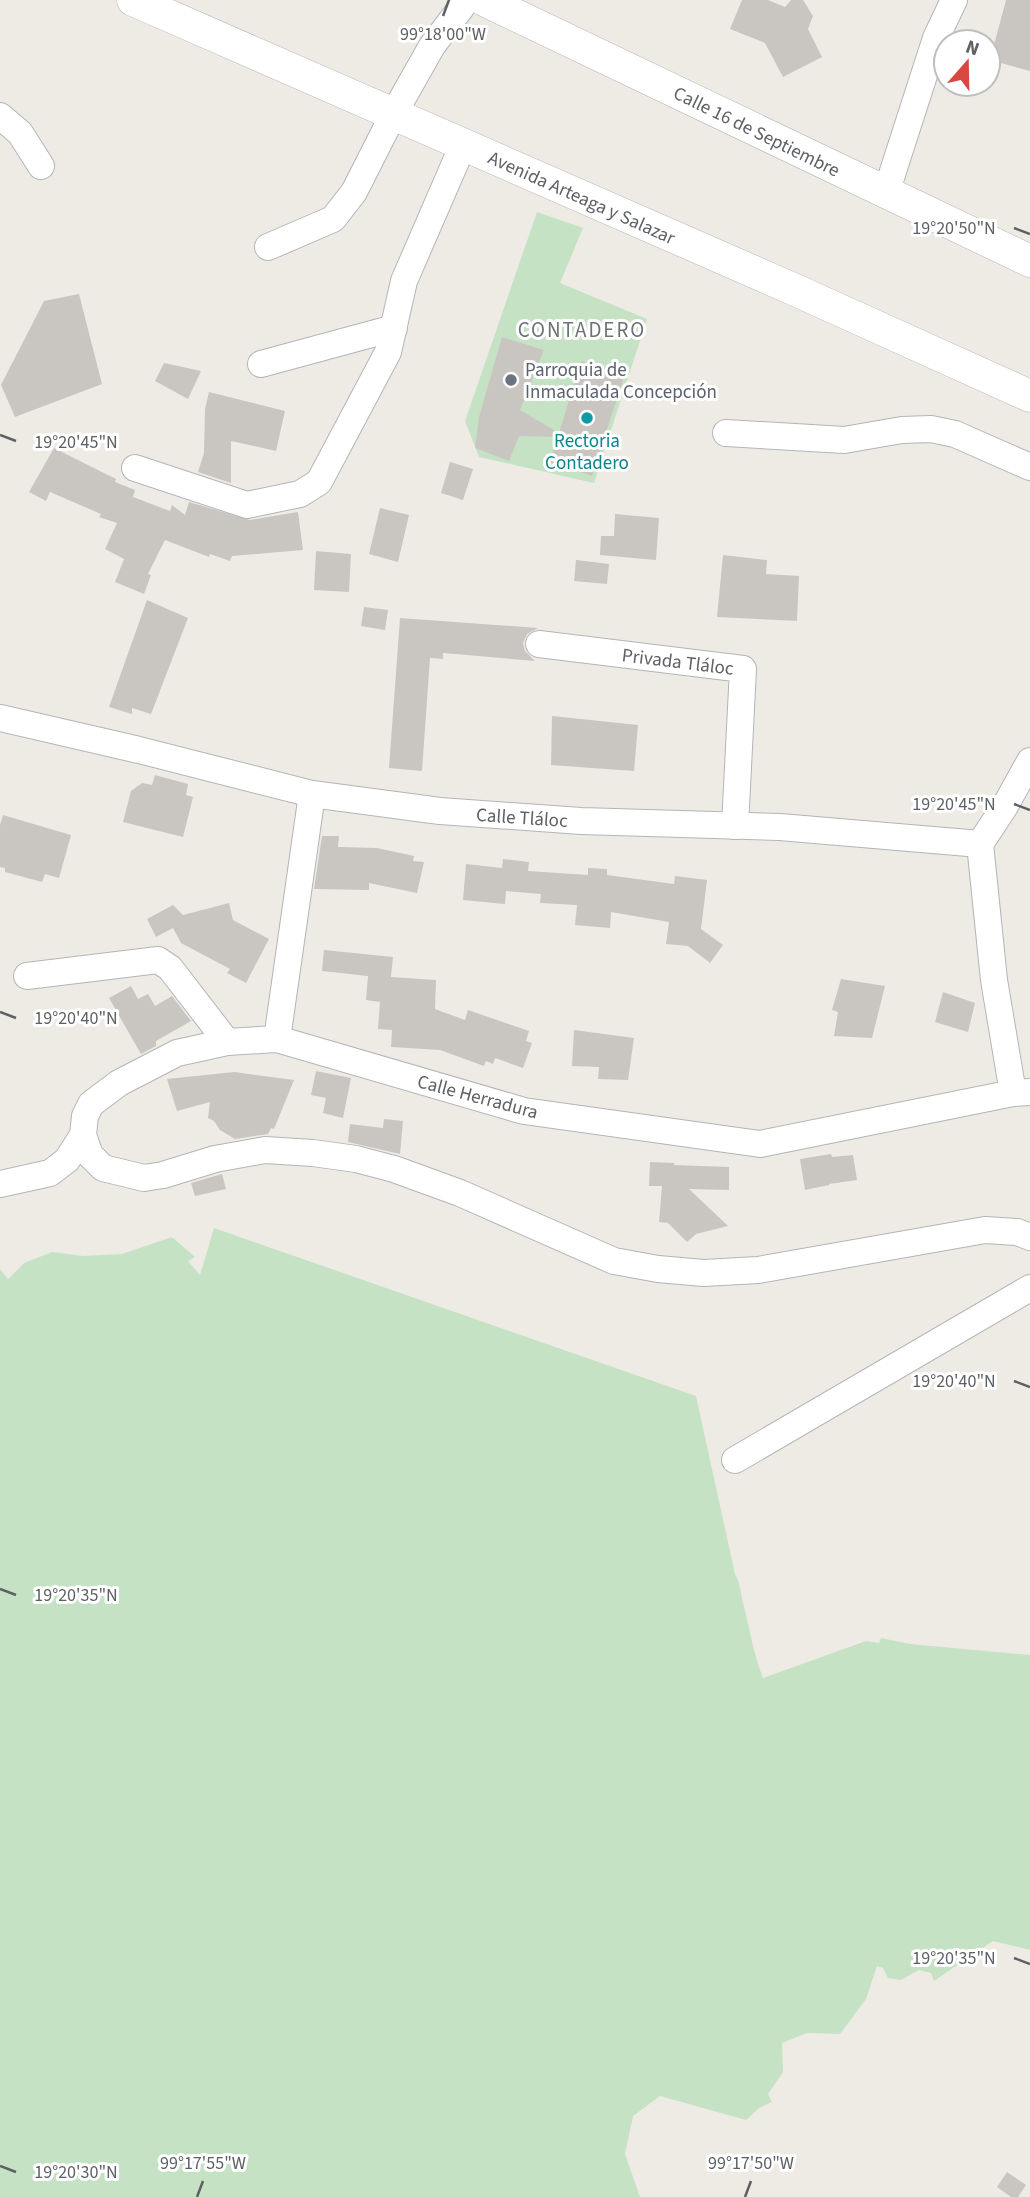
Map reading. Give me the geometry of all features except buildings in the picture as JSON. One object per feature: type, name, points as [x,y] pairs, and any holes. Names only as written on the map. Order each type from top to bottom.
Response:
[{"type":"street","name":"Avenida Arteaga y Salazar","points":[[133,0],[793,289],[1030,396]]},
{"type":"street","points":[[268,247],[333,219],[354,192],[432,46],[467,0]]},
{"type":"street","name":"Calle 16 de Septiembre","points":[[484,0],[1030,261]]},
{"type":"street","points":[[886,193],[936,38],[954,0]]},
{"type":"street","points":[[0,116],[20,133],[41,166]]},
{"type":"street","points":[[135,468],[247,505],[300,494],[319,482],[388,352],[404,281],[463,145]]},
{"type":"street","points":[[261,364],[394,328]]},
{"type":"street","points":[[726,433],[844,440],[902,430],[931,429],[955,434],[1030,467]]},
{"type":"street","name":"Privada Tláloc","points":[[539,644],[743,669],[735,826]]},
{"type":"street","name":"Calle Tláloc","points":[[0,718],[312,794],[440,811],[581,821],[780,827],[980,844]]},
{"type":"street","points":[[1021,1093],[994,980],[980,844],[1018,809],[1030,761]]},
{"type":"street","points":[[277,1039],[312,794]]},
{"type":"street","points":[[27,976],[158,960],[170,968],[227,1042]]},
{"type":"street","name":"Calle Herradura","points":[[0,1184],[50,1173],[67,1160],[83,1135],[85,1116],[91,1104],[119,1083],[177,1053],[227,1042],[277,1039],[524,1111],[760,1144],[1021,1093]]},
{"type":"street","points":[[83,1135],[90,1155],[103,1168],[144,1178],[163,1175],[215,1158],[265,1150],[356,1159],[394,1169],[460,1193],[614,1261],[658,1269],[704,1273],[758,1270],[985,1230],[1017,1232],[1030,1237]]},
{"type":"street","points":[[735,1460],[1030,1288]]},
{"type":"green space","points":[[537,212],[583,228],[560,283],[647,319],[594,483],[479,457],[465,421]]},
{"type":"green space","points":[[214,1228],[696,1396],[735,1574],[763,1678],[866,1641],[879,1643],[881,1638],[910,1644],[1030,1655],[1030,1950],[993,1941],[934,1981],[931,1973],[919,1970],[901,1980],[888,1978],[883,1968],[877,1966],[866,1999],[840,2034],[807,2033],[782,2043],[783,2072],[768,2094],[772,2102],[759,2108],[746,2120],[660,2096],[633,2116],[625,2154],[640,2197],[0,2197],[0,1269],[8,1279],[24,1263],[52,1252],[83,1256],[122,1254],[172,1237],[195,1257],[188,1261],[200,1275]]},
{"type":"place","name":"Parroquia de Inmaculada Concepción","points":[[511,380]]},
{"type":"place","name":"Rectoria Contadero","points":[[587,418]]},
{"type":"district","name":"CONTADERO","points":[[582,330]]}]
